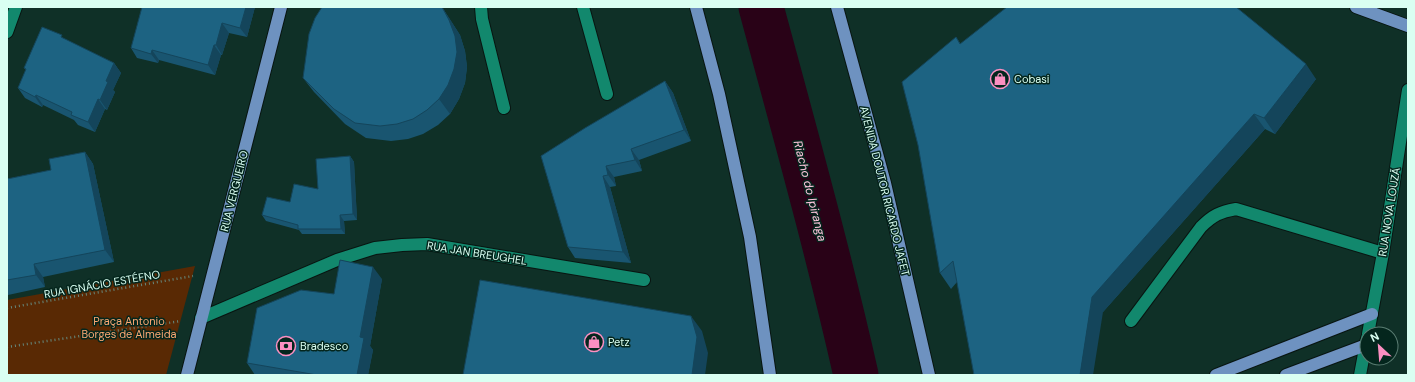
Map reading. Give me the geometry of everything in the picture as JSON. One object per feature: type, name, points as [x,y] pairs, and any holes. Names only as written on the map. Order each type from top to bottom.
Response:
[{"type":"main road","name":"RUA VERGUEIRO","points":[[187,375],[281,7]]},
{"type":"main road","points":[[696,7],[719,94],[750,237],[770,375]]},
{"type":"main road","name":"AVENIDA DOUTOR RICARDO JAFET","points":[[837,7],[885,183],[929,375]]},
{"type":"main road","points":[[1356,7],[1408,26]]},
{"type":"main road","points":[[1216,375],[1372,314]]},
{"type":"main road","points":[[1286,375],[1359,343]]},
{"type":"street","points":[[7,32],[16,7]]},
{"type":"street","points":[[481,7],[482,19],[504,108]]},
{"type":"street","points":[[583,7],[607,94]]},
{"type":"street","name":"RUA NOVA LOUZÃ","points":[[1370,326],[1383,253],[1408,90]]},
{"type":"street","points":[[1131,321],[1201,227],[1211,217],[1223,212],[1236,209],[1383,253]]},
{"type":"street","name":"RUA JAN BREUGHEL","points":[[201,318],[337,260],[375,248],[402,245],[427,244],[644,280]]},
{"type":"path","name":"RUA IGNÁCIO ESTÉFNO","points":[[7,308],[200,275]]},
{"type":"path","points":[[7,347],[201,318]]},
{"type":"green space","name":"Praça Antonio Borges de Almeida","points":[[195,266],[166,375],[7,375],[7,300]]},
{"type":"building","points":[[142,7],[246,7],[240,28],[222,23],[216,45],[214,45],[208,65],[152,50],[151,54],[131,48]]},
{"type":"building","points":[[322,7],[442,7],[455,36],[457,52],[454,69],[448,85],[439,99],[427,110],[413,119],[397,124],[380,126],[355,123],[334,109],[303,78],[309,34],[315,18]]},
{"type":"building","points":[[1007,7],[1236,7],[1306,64],[1264,118],[1254,114],[1092,297],[1080,375],[974,375],[953,261],[940,273],[918,145],[902,82],[956,37],[960,44]]},
{"type":"building","points":[[42,27],[62,35],[61,37],[114,63],[106,81],[108,82],[100,100],[98,99],[88,122],[71,115],[72,112],[36,95],[35,97],[18,88],[26,69],[24,68]]},
{"type":"building","points":[[665,81],[684,130],[631,149],[635,160],[606,166],[608,175],[603,176],[623,252],[568,247],[541,156]]},
{"type":"building","points":[[85,152],[105,250],[34,264],[36,275],[7,280],[7,179],[51,170],[49,159]]},
{"type":"building","points":[[350,156],[353,214],[340,215],[341,229],[298,229],[298,225],[262,215],[267,197],[290,202],[294,184],[318,189],[316,159]]},
{"type":"building","points":[[340,260],[373,267],[360,337],[364,338],[357,375],[317,375],[247,363],[257,308],[301,290],[334,294]]},
{"type":"building","name":"Petz","points":[[480,280],[691,316],[697,337],[692,375],[463,375]]},
{"type":"waterway","name":"Riacho do Ipiranga","points":[[761,7],[822,236],[856,375]]},
{"type":"place","name":"Cobasi","points":[[1000,79]]},
{"type":"place","name":"Petz","points":[[594,342]]},
{"type":"place","name":"Bradesco","points":[[286,346]]}]
